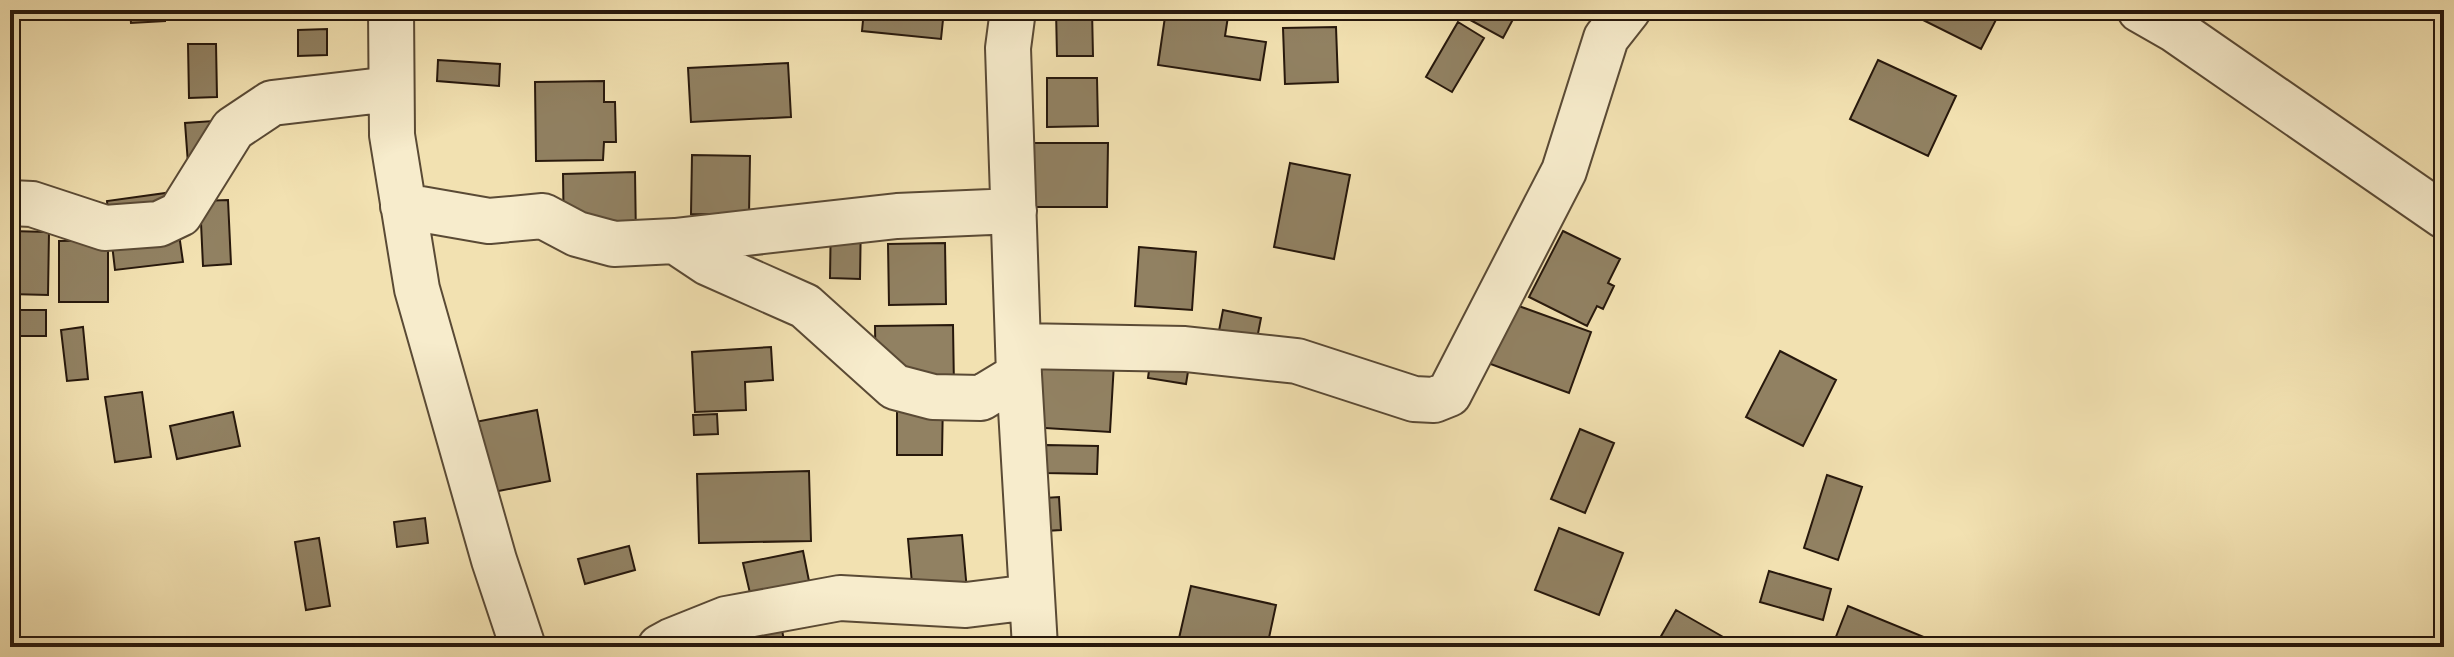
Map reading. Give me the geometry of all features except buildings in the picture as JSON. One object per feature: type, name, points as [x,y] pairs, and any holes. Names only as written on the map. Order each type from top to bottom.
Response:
[{"type":"street","points":[[391,10],[392,135],[417,289],[494,560],[523,647]]},
{"type":"street","points":[[1013,10],[1008,48],[1018,361],[1035,647]]},
{"type":"street","points":[[675,241],[708,263],[805,306],[895,387],[933,397],[981,398],[1018,361],[1185,349],[1297,361],[1414,399],[1434,400],[1449,394],[1564,171],[1606,38],[1628,10]]},
{"type":"street","points":[[2140,10],[2175,30],[2444,216]]},
{"type":"street","points":[[10,203],[32,204],[105,228],[159,224],[180,214],[233,129],[272,103],[391,89]]},
{"type":"street","points":[[403,206],[489,221],[543,216],[577,234],[614,244],[675,241],[897,216],[1014,211]]},
{"type":"street","points":[[660,647],[726,619],[840,598],[966,605],[1032,597]]}]
